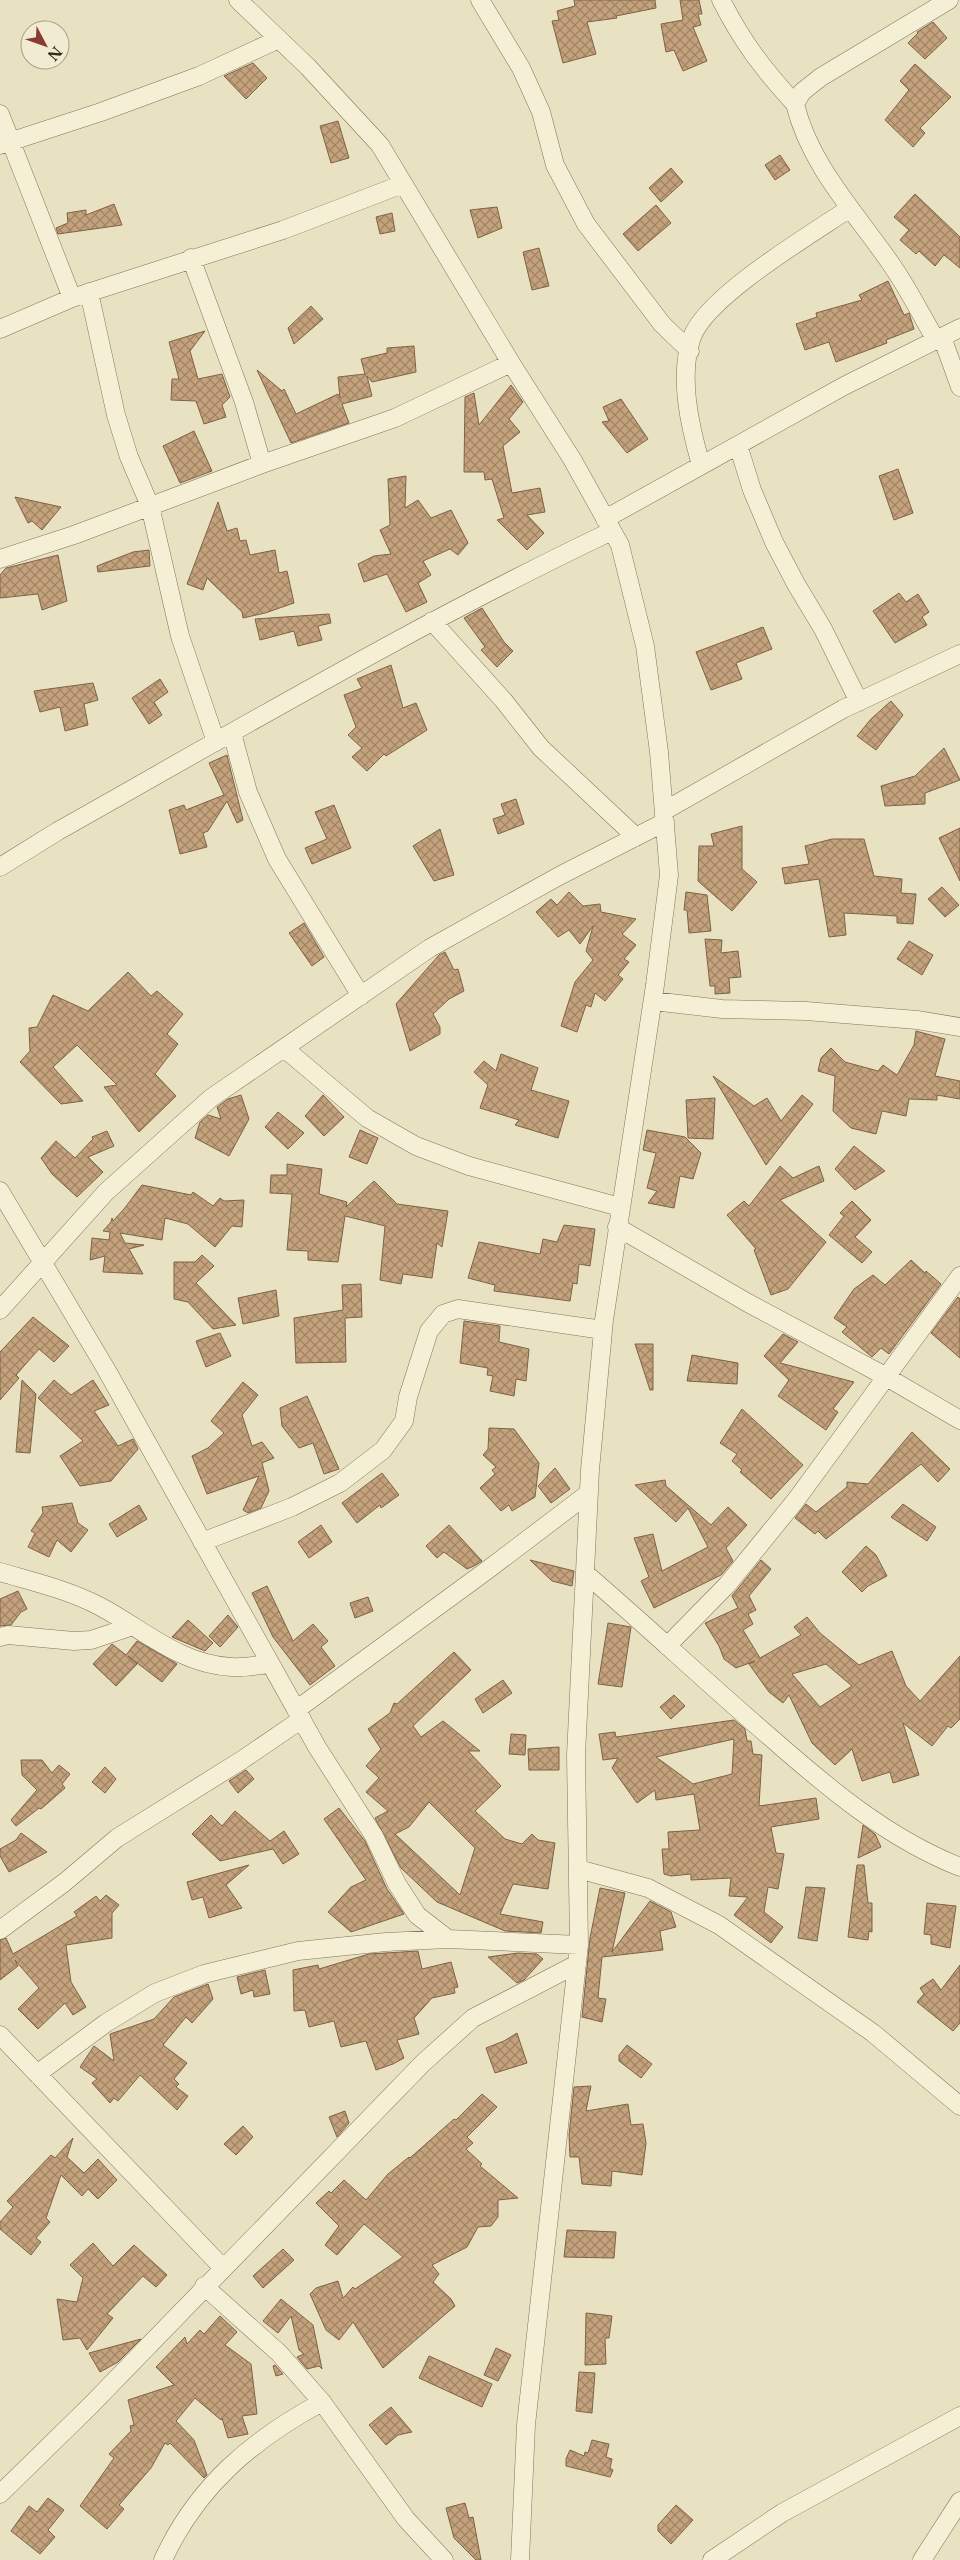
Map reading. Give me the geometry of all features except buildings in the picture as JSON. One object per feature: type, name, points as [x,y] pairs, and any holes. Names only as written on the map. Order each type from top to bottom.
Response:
[{"type":"street","points":[[238,0],[308,67],[380,145],[511,363],[572,459],[620,546],[644,646],[659,752],[669,875],[653,1001],[620,1207],[603,1330],[589,1493],[576,1755],[579,1945],[526,2425],[520,2560]]},
{"type":"street","points":[[480,0],[521,68],[541,112],[555,164],[586,224],[662,324],[690,351]]},
{"type":"street","points":[[721,0],[736,29],[761,67],[795,104],[799,121],[816,159],[892,265],[939,338],[960,386]]},
{"type":"street","points":[[795,104],[802,92],[821,77],[949,0]]},
{"type":"street","points":[[5,143],[101,112],[199,76],[279,39]]},
{"type":"street","points":[[0,114],[5,143],[72,298]]},
{"type":"street","points":[[0,329],[72,298],[191,258],[283,230],[403,184]]},
{"type":"street","points":[[701,465],[690,426],[686,376],[692,338],[703,316],[726,294],[850,208]]},
{"type":"street","points":[[191,258],[244,402],[262,464]]},
{"type":"street","points":[[89,292],[116,415],[129,457],[150,506],[180,636],[216,742]]},
{"type":"street","points":[[0,866],[232,733],[608,525],[701,465],[844,386],[960,328]]},
{"type":"street","points":[[0,559],[74,535],[262,464],[395,418],[511,363]]},
{"type":"street","points":[[738,445],[752,490],[774,542],[823,629],[859,702]]},
{"type":"street","points":[[432,621],[504,701],[541,748],[636,837]]},
{"type":"street","points":[[0,1310],[106,1192],[204,1104],[430,948],[559,876],[636,837],[664,817],[859,702],[960,654]]},
{"type":"street","points":[[232,733],[248,792],[277,859],[361,996]]},
{"type":"street","points":[[653,1001],[722,1010],[806,1010],[917,1020],[960,1027]]},
{"type":"street","points":[[284,1048],[367,1118],[416,1146],[469,1166],[620,1207]]},
{"type":"street","points":[[0,1191],[106,1369],[299,1715],[374,1836],[397,1884],[417,1915],[448,1939]]},
{"type":"street","points":[[617,1227],[748,1303],[885,1376],[960,1420]]},
{"type":"street","points":[[667,1646],[727,1585],[790,1508],[960,1276]]},
{"type":"street","points":[[202,1542],[292,1507],[340,1483],[382,1450],[404,1421],[408,1396],[429,1331],[443,1314],[458,1309],[603,1330]]},
{"type":"street","points":[[0,1930],[117,1838],[242,1760],[589,1493]]},
{"type":"street","points":[[0,1572],[70,1592],[133,1626],[174,1652],[200,1661],[231,1667],[270,1664]]},
{"type":"street","points":[[585,1573],[832,1791],[882,1827],[932,1856],[960,1867]]},
{"type":"street","points":[[0,1637],[8,1635],[74,1641],[92,1640],[133,1626]]},
{"type":"street","points":[[578,1869],[648,1888],[720,1925],[873,2033],[960,2106]]},
{"type":"street","points":[[37,2074],[106,2023],[155,1993],[204,1974],[298,1951],[386,1942],[448,1939],[579,1945]]},
{"type":"street","points":[[0,2494],[91,2405],[204,2286],[422,2063],[473,2018],[577,1964]]},
{"type":"street","points":[[0,2035],[223,2268]]},
{"type":"street","points":[[204,2286],[279,2353],[322,2402],[406,2519],[444,2560]]},
{"type":"street","points":[[163,2560],[194,2507],[217,2478],[254,2443],[285,2422],[322,2402]]},
{"type":"street","points":[[712,2560],[782,2512],[960,2416]]},
{"type":"street","points":[[922,2560],[960,2501]]}]
